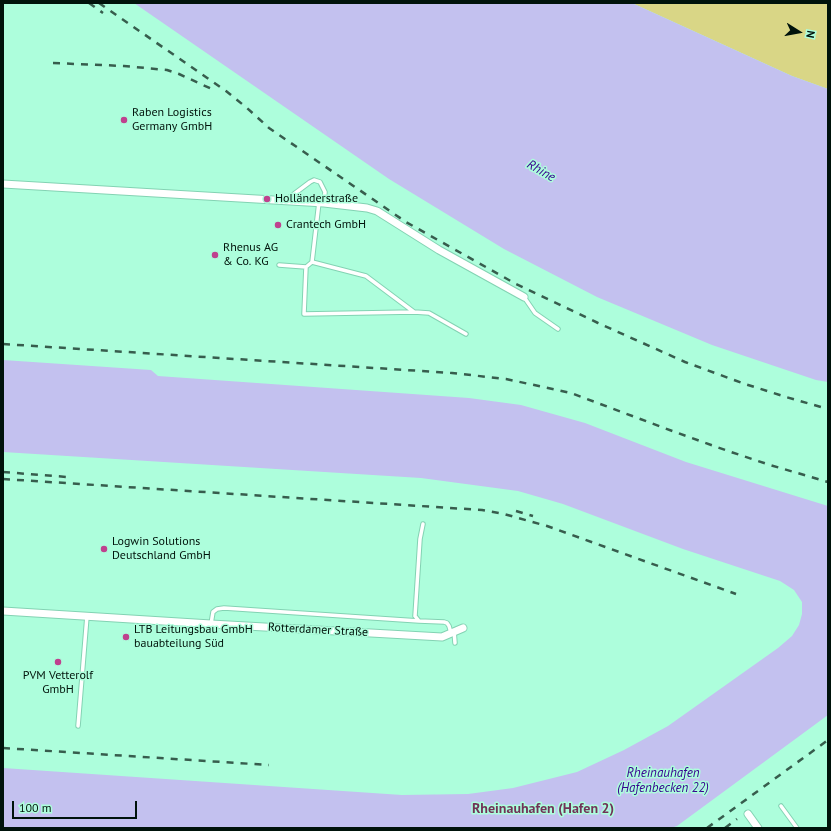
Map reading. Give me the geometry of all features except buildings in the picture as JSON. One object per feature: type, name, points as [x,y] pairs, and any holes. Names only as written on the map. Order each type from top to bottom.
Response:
[{"type":"street","points":[[3,184],[322,202],[378,210],[439,250],[524,297]]},
{"type":"street","name":"Rotterdamer Straße","points":[[3,611],[442,637],[463,628]]},
{"type":"street","points":[[748,814],[756,827]]},
{"type":"lane","points":[[280,265],[306,267],[312,262],[325,192],[320,182],[310,182],[286,200]]},
{"type":"lane","points":[[312,262],[366,276],[414,312]]},
{"type":"lane","points":[[306,267],[304,314],[430,313],[466,334]]},
{"type":"lane","points":[[524,297],[535,313],[558,329]]},
{"type":"lane","points":[[419,621],[415,616],[420,539],[423,524]]},
{"type":"lane","points":[[211,624],[213,612],[217,609],[224,608],[444,622],[447,623],[453,632],[455,643]]},
{"type":"lane","points":[[78,726],[87,616]]},
{"type":"lane","points":[[781,806],[798,828]]},
{"type":"shaded area","points":[[632,3],[828,3],[828,89],[792,76]]},
{"type":"water","name":"Rhine","points":[[134,3],[632,3],[792,76],[828,89],[828,382],[816,380],[712,345],[597,297],[504,249],[389,179]]},
{"type":"water","name":"Rheinauhafen (Hafenbecken 22)","points":[[3,360],[151,370],[158,376],[469,398],[521,405],[585,423],[686,462],[828,506],[828,715],[677,826],[671,828],[3,828],[3,768],[402,795],[468,794],[513,788],[577,772],[624,750],[668,726],[778,648],[792,636],[799,625],[802,614],[802,602],[794,590],[780,581],[683,549],[563,504],[518,491],[421,478],[3,452]]},
{"type":"railway","points":[[89,3],[103,13]]},
{"type":"railway","points":[[99,3],[226,91],[269,128],[406,222],[516,284],[685,362],[745,384],[828,409]]},
{"type":"railway","points":[[53,63],[124,66],[167,70],[214,90]]},
{"type":"railway","points":[[3,344],[452,373],[506,379],[571,393],[728,451],[828,482]]},
{"type":"railway","points":[[3,472],[67,477]]},
{"type":"railway","points":[[3,479],[482,510],[504,514],[547,526],[736,594]]},
{"type":"railway","points":[[516,511],[533,516]]},
{"type":"railway","points":[[707,828],[828,740]]},
{"type":"railway","points":[[3,748],[269,765]]},
{"type":"railway","points":[[725,828],[737,819]]},
{"type":"place","name":"Raben Logistics Germany GmbH","points":[[124,120]]},
{"type":"place","name":"Holländerstraße","points":[[267,199]]},
{"type":"place","name":"Crantech GmbH","points":[[278,225]]},
{"type":"place","name":"Rhenus AG & Co. KG","points":[[215,255]]},
{"type":"place","name":"Logwin Solutions Deutschland GmbH","points":[[104,549]]},
{"type":"place","name":"LTB Leitungsbau GmbH bauabteilung Süd","points":[[126,637]]},
{"type":"place","name":"PVM Vetterolf GmbH","points":[[58,662]]},
{"type":"district","name":"Rheinauhafen (Hafen 2)","points":[[543,809]]}]
